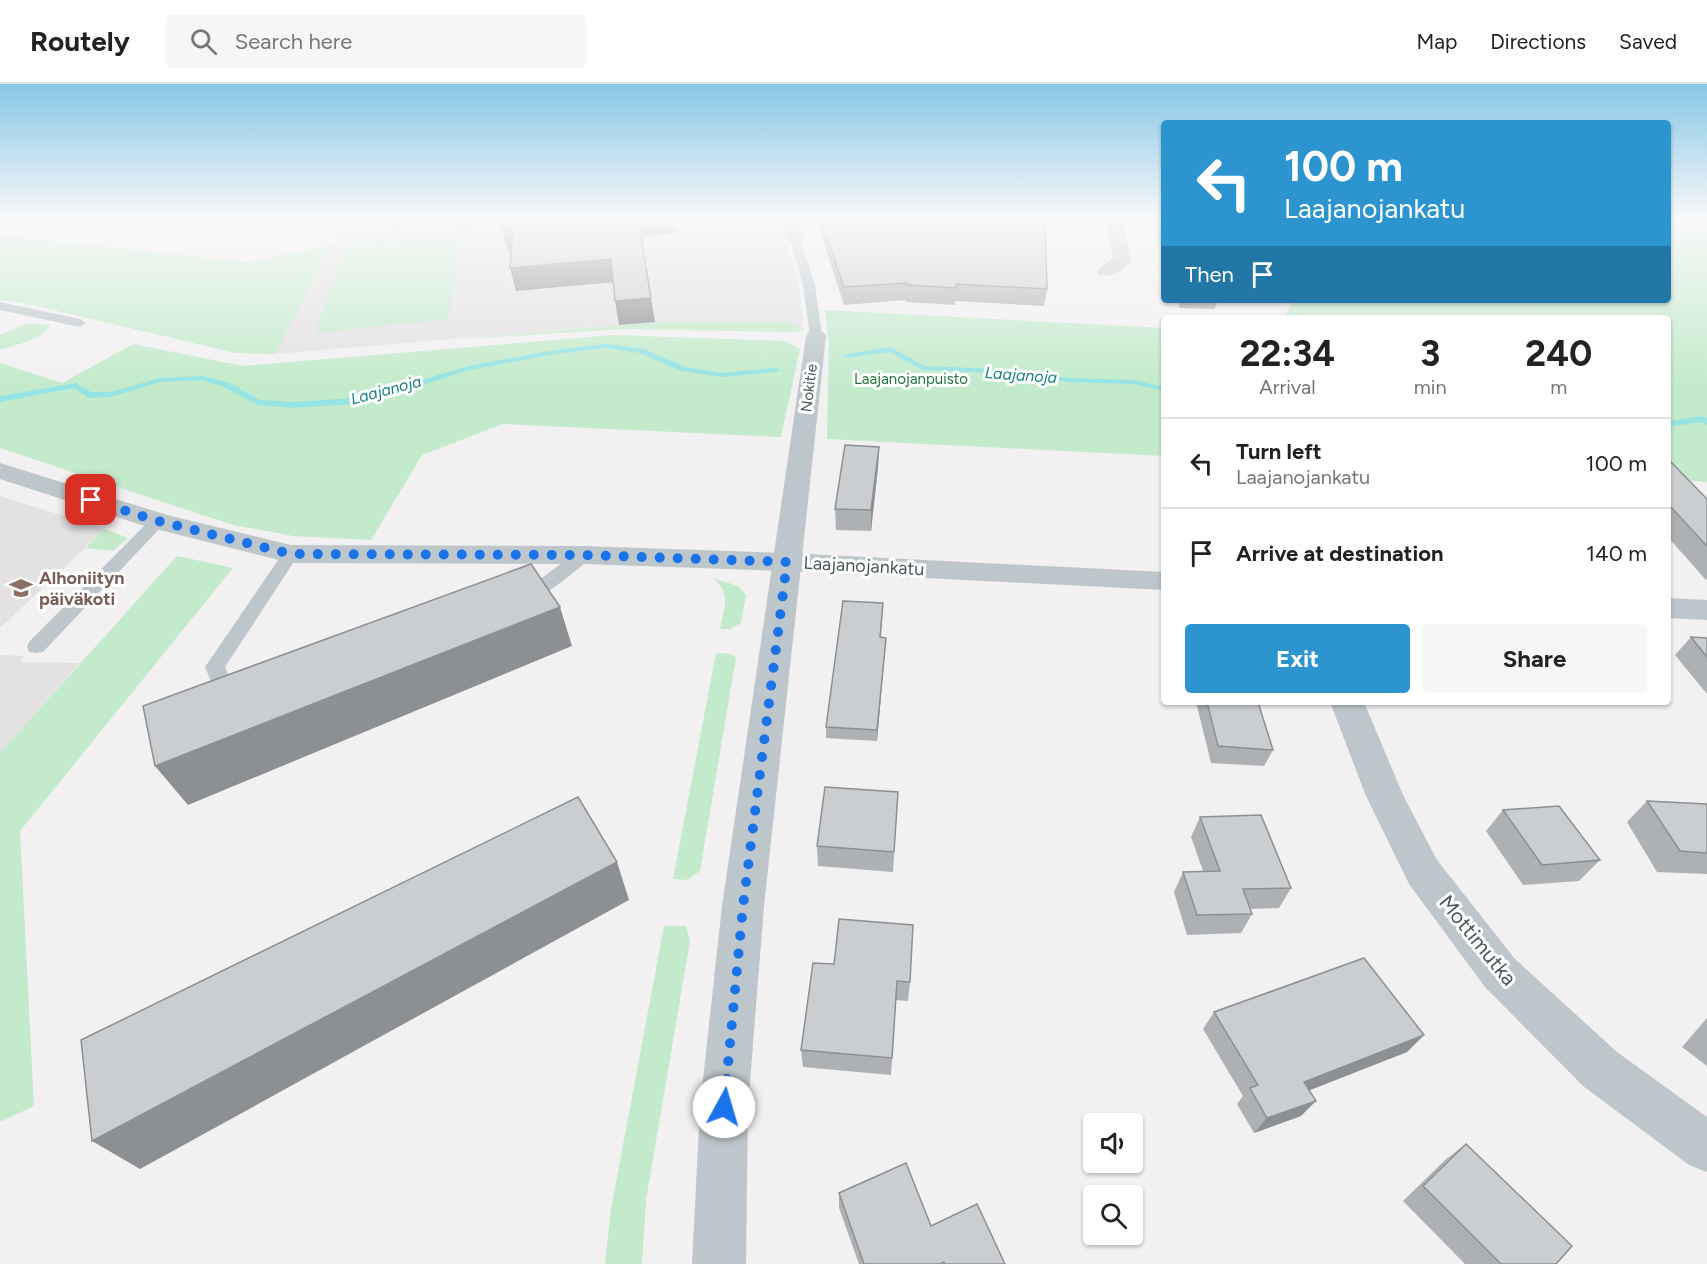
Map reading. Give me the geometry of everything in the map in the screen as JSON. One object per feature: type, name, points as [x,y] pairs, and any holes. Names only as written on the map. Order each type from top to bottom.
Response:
[{"type":"street","name":"Nokitie","points":[[719,1264],[724,1107],[738,954],[816,336]]},
{"type":"street","name":"Laajanojankatu","points":[[0,471],[158,521],[291,554],[584,555],[787,562],[1161,581]]},
{"type":"street","points":[[1671,608],[1707,610]]},
{"type":"street","name":"Mottimutka","points":[[1348,705],[1385,796],[1423,872],[1500,973],[1600,1069],[1707,1147]]},
{"type":"lane","name":"Nokitie","points":[[806,274],[816,336]]},
{"type":"lane","points":[[0,306],[80,323]]},
{"type":"lane","points":[[36,647],[158,521]]},
{"type":"lane","points":[[242,702],[231,706],[215,667],[291,554]]},
{"type":"lane","points":[[500,605],[533,592],[584,555]]},
{"type":"shaded area","points":[[317,274],[796,274],[804,330],[788,322],[655,322],[275,354]]},
{"type":"shaded area","name":"Alhoniityn päiväkoti","points":[[0,496],[105,529],[0,628]]},
{"type":"shaded area","name":"Alhoniityn päiväkoti","points":[[0,655],[24,656],[20,662],[80,663],[0,753]]},
{"type":"green space","points":[[0,274],[317,274],[275,354],[236,353],[32,305],[0,300]]},
{"type":"green space","points":[[336,274],[455,274],[449,319],[315,333]]},
{"type":"green space","points":[[1671,274],[1707,274],[1707,482],[1671,480],[1671,315],[1286,315],[1292,303],[1671,303]]},
{"type":"green space","name":"Laajanojanpuisto","points":[[825,310],[1161,328],[1161,456],[827,439],[829,343]]},
{"type":"green space","points":[[655,322],[788,322],[804,330],[795,332],[627,329],[462,339]]},
{"type":"green space","points":[[28,323],[50,325],[42,335],[0,350],[0,335]]},
{"type":"green space","points":[[614,335],[785,341],[800,349],[781,437],[503,424],[422,455],[371,540],[293,536],[233,525],[0,448],[0,363],[62,383],[133,344],[243,366]]},
{"type":"green space","points":[[105,529],[128,538],[113,551],[86,548]]},
{"type":"green space","points":[[177,556],[233,568],[20,831],[34,1106],[0,1122],[0,753]]},
{"type":"green space","points":[[713,578],[738,586],[746,595],[741,623],[730,629],[720,629],[725,596]]},
{"type":"green space","points":[[716,653],[732,654],[736,658],[700,871],[687,880],[673,879]]},
{"type":"green space","points":[[664,926],[686,926],[690,941],[646,1200],[642,1264],[605,1264],[611,1209]]},
{"type":"building","points":[[612,274],[647,274],[651,298],[615,301]]},
{"type":"building","points":[[840,274],[1047,274],[1047,289],[956,284],[956,288],[906,285],[907,283],[844,287]]},
{"type":"building","points":[[845,445],[879,447],[871,510],[835,509]]},
{"type":"building","points":[[1671,462],[1707,499],[1707,546],[1671,507]]},
{"type":"building","points":[[531,564],[560,607],[155,766],[143,706]]},
{"type":"building","points":[[843,601],[883,603],[880,637],[886,638],[877,730],[826,727]]},
{"type":"building","points":[[1691,637],[1707,638],[1707,657]]},
{"type":"building","points":[[1208,705],[1259,705],[1273,750],[1218,746]]},
{"type":"building","points":[[825,787],[898,792],[894,852],[817,846]]},
{"type":"building","points":[[578,797],[617,862],[92,1141],[81,1040]]},
{"type":"building","points":[[1647,801],[1707,804],[1707,853],[1680,851]]},
{"type":"building","points":[[1559,806],[1600,860],[1542,865],[1503,810]]},
{"type":"building","points":[[1261,815],[1291,888],[1243,889],[1252,914],[1197,915],[1183,872],[1220,871],[1200,817]]},
{"type":"building","points":[[839,919],[913,925],[910,982],[897,981],[892,1058],[801,1050],[813,963],[834,964]]},
{"type":"building","points":[[1364,958],[1424,1035],[1304,1082],[1316,1101],[1267,1118],[1250,1088],[1258,1085],[1214,1012]]},
{"type":"building","points":[[1466,1144],[1572,1246],[1556,1264],[1501,1264],[1423,1186]]},
{"type":"building","points":[[906,1163],[931,1226],[977,1204],[1005,1264],[945,1264],[944,1262],[940,1264],[864,1264],[839,1193]]},
{"type":"waterway","name":"Laajanoja","points":[[0,399],[76,385],[89,395],[111,394],[160,380],[202,378],[227,385],[258,402],[293,405],[354,401],[468,368],[555,352],[606,346],[641,351],[684,369],[722,375],[776,370]]},
{"type":"waterway","name":"Laajanoja","points":[[847,356],[890,349],[923,368],[1019,372],[1069,380],[1132,382],[1161,388]]},
{"type":"waterway","name":"Laajanoja","points":[[1671,424],[1703,419],[1707,422]]},
{"type":"place","name":"Alhoniityn päiväkoti","points":[[21,588]]},
{"type":"route","points":[[91,500],[158,521],[291,554],[584,555],[787,562],[743,906],[724,1107]]}]
